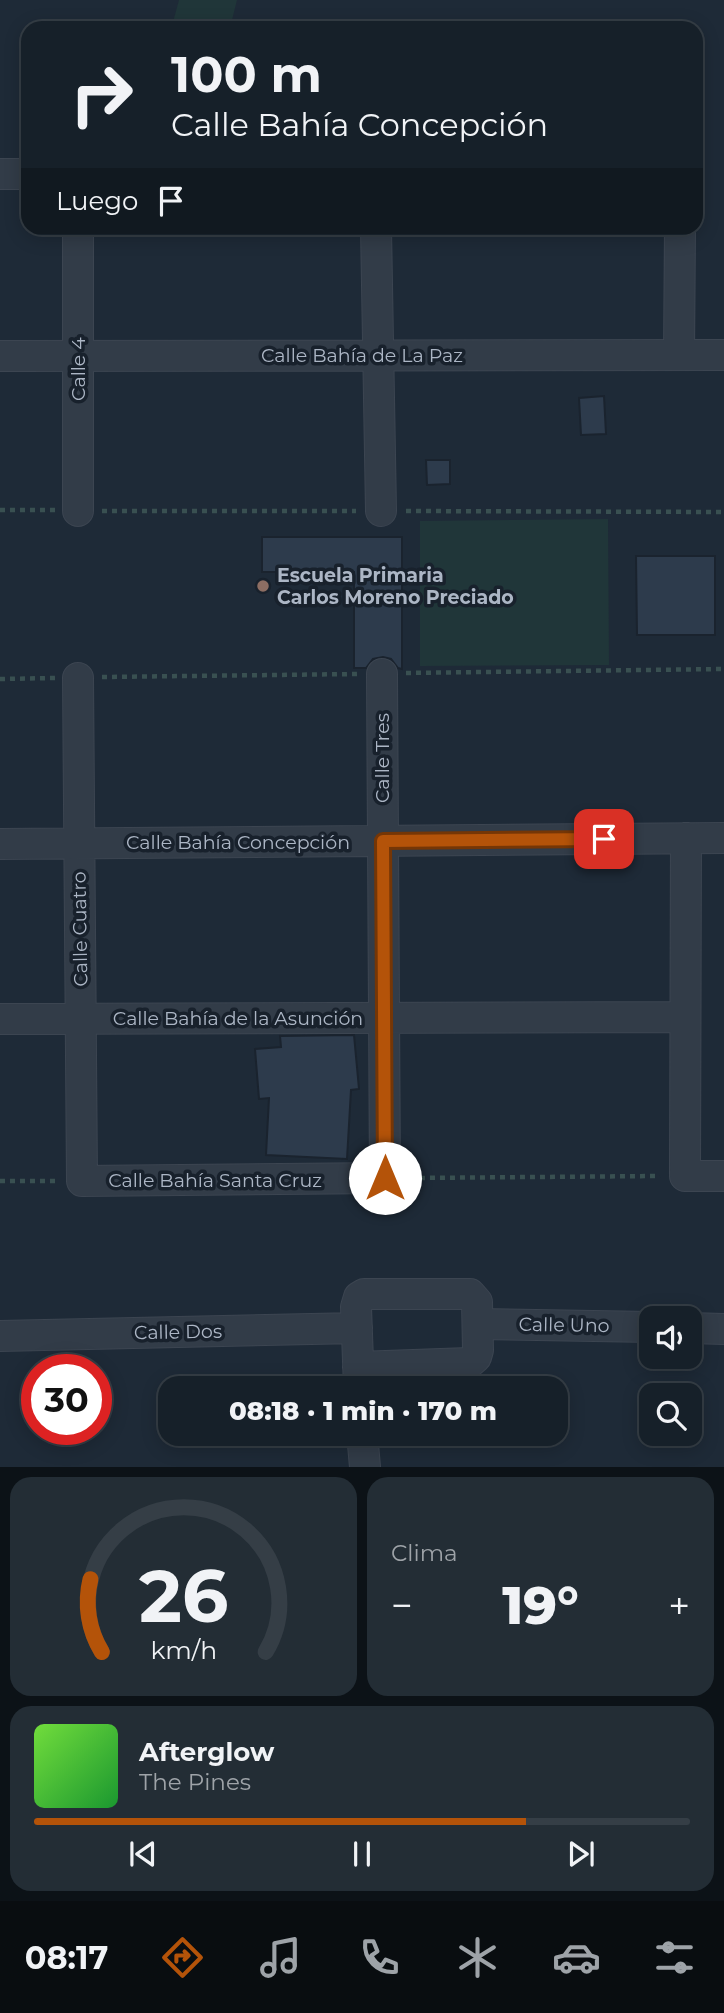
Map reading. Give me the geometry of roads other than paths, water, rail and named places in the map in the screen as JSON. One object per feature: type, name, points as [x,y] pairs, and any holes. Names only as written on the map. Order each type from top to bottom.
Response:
[{"type":"street","points":[[0,174],[21,174]]},
{"type":"street","name":"Calle 4","points":[[78,235],[78,511]]},
{"type":"street","points":[[376,235],[381,511]]},
{"type":"street","points":[[679,355],[680,235]]},
{"type":"street","name":"Calle Bahía de La Paz","points":[[0,356],[724,355]]},
{"type":"street","name":"Calle Tres","points":[[382,674],[385,1178]]},
{"type":"street","name":"Calle Cuatro","points":[[78,678],[82,1181]]},
{"type":"street","points":[[686,838],[685,1176],[724,1176]]},
{"type":"street","name":"Calle Bahía Concepción","points":[[0,844],[724,838]]},
{"type":"street","name":"Calle Bahía de la Asunción","points":[[0,1019],[685,1017]]},
{"type":"street","name":"Calle Bahía Santa Cruz","points":[[82,1181],[385,1178]]},
{"type":"street","points":[[358,1376],[356,1307],[359,1297],[364,1294],[470,1294],[477,1302],[478,1350],[470,1363],[366,1376]]},
{"type":"street","name":"Calle Uno","points":[[478,1324],[639,1327]]},
{"type":"street","name":"Calle Dos","points":[[0,1336],[357,1328]]},
{"type":"street","points":[[702,1328],[724,1329]]},
{"type":"street","points":[[363,1446],[365,1467]]},
{"type":"place","name":"Escuela Primaria Carlos Moreno Preciado","points":[[263,586]]}]
